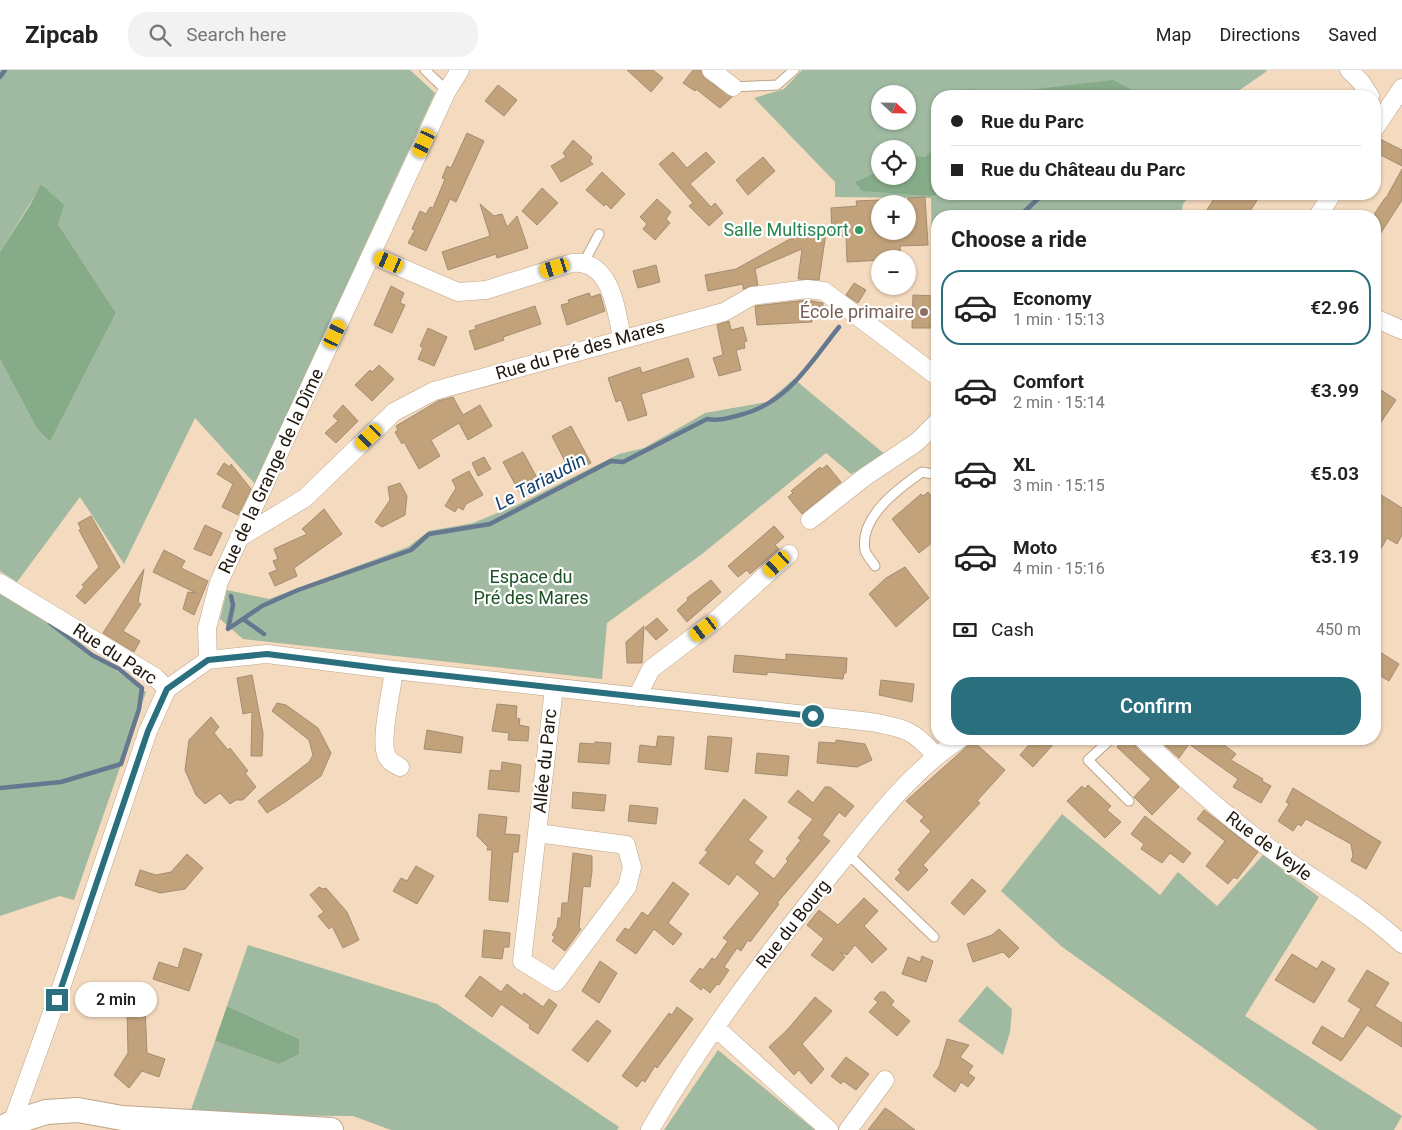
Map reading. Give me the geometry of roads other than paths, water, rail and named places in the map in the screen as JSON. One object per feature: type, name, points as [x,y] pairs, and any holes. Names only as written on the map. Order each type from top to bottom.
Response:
[{"type":"street","name":"Rue de la Grange de la Dîme","points":[[208,660],[207,628],[219,582],[448,91],[460,70]]},
{"type":"street","points":[[712,70],[733,87]]},
{"type":"street","points":[[1350,70],[1366,90]]},
{"type":"street","points":[[1381,119],[1402,88]]},
{"type":"street","points":[[372,255],[458,292],[486,290],[572,263],[584,262],[601,272],[611,291],[622,338]]},
{"type":"street","name":"Rue du Pré des Mares","points":[[239,538],[305,498],[394,412],[434,391],[622,338],[724,312],[752,296],[807,289],[824,291],[931,372]]},
{"type":"street","points":[[1381,321],[1402,330]]},
{"type":"street","points":[[810,520],[866,476],[917,442],[931,428]]},
{"type":"street","points":[[637,698],[651,669],[717,619],[789,554]]},
{"type":"street","name":"Rue du Parc","points":[[0,583],[148,673],[167,689],[208,660],[267,654],[637,698],[871,722],[903,727],[923,740],[935,755]]},
{"type":"street","points":[[394,670],[384,739],[385,754],[390,761],[400,767]]},
{"type":"street","name":"Allée du Parc","points":[[537,833],[626,844],[632,867],[627,887],[556,982],[522,961],[537,833],[554,688]]},
{"type":"street","points":[[9,1127],[63,982],[148,731],[167,689]]},
{"type":"street","name":"Rue du Bourg","points":[[650,1130],[675,1086],[782,935],[901,787],[935,755],[951,745]]},
{"type":"street","name":"Rue de Veyle","points":[[1150,745],[1219,808],[1277,854],[1385,928],[1402,944]]},
{"type":"street","points":[[716,1028],[829,1130]]},
{"type":"street","points":[[848,1130],[885,1080]]},
{"type":"street","points":[[9,1127],[46,1112],[78,1110],[122,1118]]},
{"type":"street","points":[[35,1130],[76,1121],[122,1118],[332,1130]]},
{"type":"lane","points":[[425,70],[448,91]]},
{"type":"lane","points":[[733,87],[777,85],[794,70]]},
{"type":"lane","points":[[584,262],[599,234]]},
{"type":"lane","points":[[875,566],[865,551],[865,539],[870,520],[907,482],[922,472],[931,474]]},
{"type":"lane","points":[[1104,745],[1088,760],[1129,801]]},
{"type":"lane","points":[[848,854],[934,937]]},
{"type":"waterway","points":[[0,77],[5,70]]},
{"type":"waterway","name":"Le Tariaudin","points":[[1026,210],[1037,200]]},
{"type":"waterway","name":"Le Tariaudin","points":[[228,629],[262,606],[298,590],[411,550],[429,534],[490,524],[611,461],[623,462],[707,419],[727,418],[757,409],[772,401],[797,380],[839,327]]},
{"type":"waterway","points":[[228,629],[233,605],[231,596]]},
{"type":"waterway","points":[[243,619],[264,634]]},
{"type":"waterway","name":"Le Tariaudin","points":[[0,788],[61,782],[121,764],[139,709],[142,688],[119,669],[92,655],[50,623]]},
{"type":"place","name":"Salle Multisport","points":[[859,230]]},
{"type":"place","name":"École primaire","points":[[924,312]]},
{"type":"park label","name":"Espace du Pré des Mares","points":[[531,587]]}]
